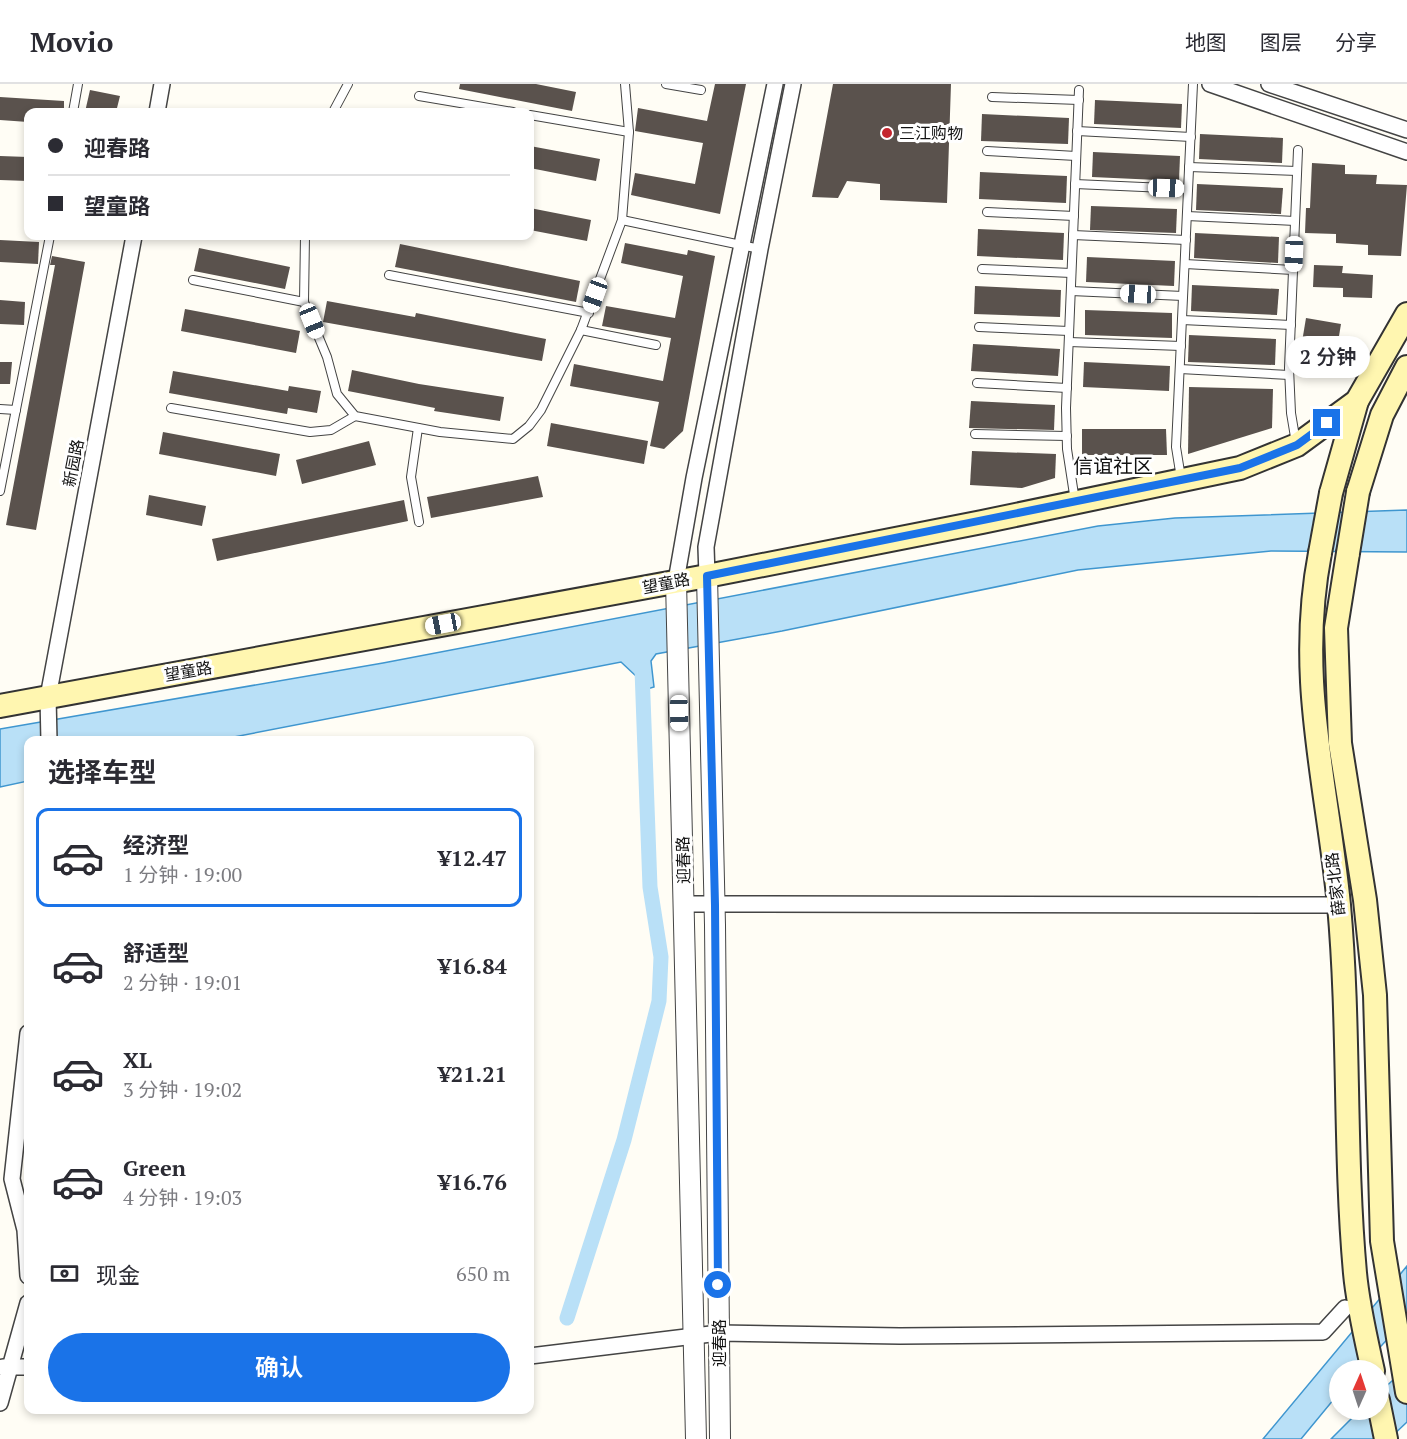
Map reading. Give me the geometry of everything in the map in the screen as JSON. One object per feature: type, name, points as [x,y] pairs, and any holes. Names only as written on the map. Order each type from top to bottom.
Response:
[{"type":"main road","name":"望童路","points":[[0,706],[48,705],[707,576],[1240,468],[1297,445],[1357,401],[1407,314]]},
{"type":"main road","name":"薛家北路","points":[[1407,367],[1392,393],[1358,492],[1336,628],[1335,664],[1340,743],[1365,900],[1375,995],[1382,1241],[1407,1392]]},
{"type":"main road","name":"薛家北路","points":[[1357,401],[1331,493],[1313,591],[1311,686],[1313,721],[1339,905],[1355,1273],[1352,1304],[1370,1360]]},
{"type":"main road","points":[[1382,1420],[1386,1439]]},
{"type":"street","points":[[158,108],[162,84]]},
{"type":"street","points":[[676,581],[775,84]]},
{"type":"street","points":[[707,576],[706,547],[760,249],[794,84]]},
{"type":"street","points":[[1210,84],[1407,152]]},
{"type":"street","points":[[1269,84],[1407,130]]},
{"type":"street","name":"新园路","points":[[49,736],[48,705],[133,240]]},
{"type":"street","name":"迎春路","points":[[707,576],[715,905],[720,1439]]},
{"type":"street","name":"迎春路","points":[[676,581],[696,1439]]},
{"type":"street","points":[[684,904],[1339,905]]},
{"type":"street","points":[[24,1070],[12,1179],[24,1226]]},
{"type":"street","points":[[534,1356],[719,1333],[900,1336],[1323,1332],[1352,1304]]},
{"type":"street","points":[[0,1403],[5,1367],[24,1314]]},
{"type":"street","points":[[5,1367],[24,1367]]},
{"type":"lane","points":[[74,108],[78,84]]},
{"type":"lane","points":[[335,108],[348,84]]},
{"type":"lane","points":[[305,240],[304,302],[327,357],[337,394],[355,416],[492,439],[513,439],[529,426],[541,410],[589,314],[622,220],[629,132],[625,84]]},
{"type":"lane","points":[[666,84],[701,90]]},
{"type":"lane","points":[[1182,480],[1176,447],[1193,84]]},
{"type":"lane","points":[[1075,502],[1067,436],[1067,388],[1079,90]]},
{"type":"lane","points":[[419,96],[490,108]]},
{"type":"lane","points":[[992,97],[1079,100]]},
{"type":"lane","points":[[534,116],[629,132]]},
{"type":"lane","points":[[1077,131],[1191,137]]},
{"type":"lane","points":[[1297,445],[1291,413],[1289,375],[1298,150]]},
{"type":"lane","points":[[987,151],[1076,156]]},
{"type":"lane","points":[[1189,167],[1297,171]]},
{"type":"lane","points":[[1075,184],[1188,189]]},
{"type":"lane","points":[[987,212],[1074,216]]},
{"type":"lane","points":[[1187,216],[1295,221]]},
{"type":"lane","points":[[622,220],[760,249]]},
{"type":"lane","points":[[1073,235],[1186,240]]},
{"type":"lane","points":[[0,491],[49,240]]},
{"type":"lane","points":[[1185,264],[1293,270]]},
{"type":"lane","points":[[982,269],[1071,273]]},
{"type":"lane","points":[[390,275],[589,314]]},
{"type":"lane","points":[[193,280],[304,302]]},
{"type":"lane","points":[[1071,291],[1183,296]]},
{"type":"lane","points":[[1182,320],[1291,325]]},
{"type":"lane","points":[[980,327],[1069,331]]},
{"type":"lane","points":[[581,330],[656,345]]},
{"type":"lane","points":[[1069,342],[1181,346]]},
{"type":"lane","points":[[1180,369],[1289,375]]},
{"type":"lane","points":[[976,382],[1067,388]]},
{"type":"lane","points":[[171,408],[310,432],[331,430],[355,416]]},
{"type":"lane","points":[[0,409],[16,410]]},
{"type":"lane","points":[[418,428],[411,477],[419,522]]},
{"type":"lane","points":[[975,434],[1067,436]]},
{"type":"water","points":[[1407,510],[1407,552],[1271,551],[1078,570],[782,631],[656,654],[651,661],[654,687],[637,692],[637,677],[621,662],[239,736],[24,736],[24,782],[0,787],[0,729],[383,663],[1098,526],[1175,518]]},
{"type":"water","points":[[1407,1266],[1407,1318],[1368,1360],[1329,1360],[1329,1405],[1301,1439],[1263,1439]]},
{"type":"water","points":[[1407,1367],[1407,1422],[1389,1439],[1331,1439],[1350,1420],[1389,1420],[1389,1384]]},
{"type":"building","points":[[460,84],[536,84],[576,92],[572,111],[459,89]]},
{"type":"building","points":[[715,84],[746,84],[720,214],[631,195],[635,173],[695,184],[703,143],[635,131],[638,108],[707,121]]},
{"type":"building","name":"三江购物","points":[[833,84],[951,84],[947,203],[880,200],[880,184],[847,181],[838,198],[812,197]]},
{"type":"building","points":[[90,90],[120,96],[117,108],[86,108]]},
{"type":"building","points":[[0,97],[64,101],[64,108],[24,108],[24,122],[0,120]]},
{"type":"building","points":[[1095,100],[1182,104],[1181,128],[1094,124]]},
{"type":"building","points":[[982,114],[1069,118],[1068,144],[981,141]]},
{"type":"building","points":[[1200,134],[1283,138],[1282,163],[1199,159]]},
{"type":"building","points":[[534,147],[600,159],[596,181],[534,169]]},
{"type":"building","points":[[1093,152],[1180,156],[1179,181],[1092,177]]},
{"type":"building","points":[[0,156],[24,157],[24,181],[0,180]]},
{"type":"building","points":[[1312,163],[1345,165],[1345,174],[1377,175],[1376,184],[1407,185],[1401,256],[1368,255],[1368,245],[1336,243],[1336,234],[1305,233],[1306,208],[1310,208]]},
{"type":"building","points":[[980,172],[1067,176],[1066,203],[979,199]]},
{"type":"building","points":[[1197,184],[1283,188],[1281,214],[1196,210]]},
{"type":"building","points":[[1091,206],[1177,209],[1176,233],[1090,230]]},
{"type":"building","points":[[534,209],[591,220],[587,241],[534,231]]},
{"type":"building","points":[[978,229],[1064,233],[1063,260],[977,256]]},
{"type":"building","points":[[1195,233],[1279,237],[1278,263],[1194,258]]},
{"type":"building","points":[[0,240],[39,242],[38,264],[0,262]]},
{"type":"building","points":[[625,243],[687,255],[688,250],[715,256],[683,431],[664,449],[650,446],[659,402],[570,386],[574,364],[663,381],[671,338],[602,326],[606,306],[675,318],[683,276],[621,263]]},
{"type":"building","points":[[400,244],[580,281],[576,302],[395,267]]},
{"type":"building","points":[[199,248],[290,267],[285,289],[194,271]]},
{"type":"building","points":[[52,256],[85,262],[36,530],[6,525],[55,265],[50,265]]},
{"type":"building","points":[[1087,257],[1175,261],[1174,286],[1086,282]]},
{"type":"building","points":[[1314,265],[1343,266],[1342,273],[1373,275],[1372,298],[1343,297],[1343,288],[1313,287]]},
{"type":"building","points":[[1192,285],[1279,289],[1277,315],[1191,311]]},
{"type":"building","points":[[975,286],[1061,290],[1060,317],[974,314]]},
{"type":"building","points":[[0,300],[25,302],[24,325],[0,324]]},
{"type":"building","points":[[327,301],[415,317],[416,313],[546,339],[542,361],[323,322]]},
{"type":"building","points":[[185,309],[300,331],[296,353],[181,331]]},
{"type":"building","points":[[1085,310],[1172,313],[1172,338],[1085,335]]},
{"type":"building","points":[[1306,318],[1341,324],[1337,348],[1302,342]]},
{"type":"building","points":[[1189,335],[1276,339],[1275,365],[1188,362]]},
{"type":"building","points":[[973,344],[1060,349],[1058,376],[971,371]]},
{"type":"building","points":[[0,362],[12,362],[10,384],[0,384]]},
{"type":"building","points":[[1084,362],[1170,366],[1169,391],[1083,387]]},
{"type":"building","points":[[352,370],[419,384],[504,397],[500,421],[434,411],[435,408],[348,391]]},
{"type":"building","points":[[173,371],[288,391],[289,386],[321,391],[317,413],[288,408],[287,414],[169,393]]},
{"type":"building","points":[[1189,387],[1273,389],[1272,428],[1188,454]]},
{"type":"building","points":[[971,401],[1055,405],[1054,430],[969,428]]},
{"type":"building","points":[[551,423],[648,441],[644,464],[547,446]]},
{"type":"building","points":[[1082,429],[1166,429],[1167,455],[1082,455]]},
{"type":"building","points":[[163,432],[280,454],[276,476],[159,454]]},
{"type":"building","points":[[369,441],[376,465],[302,484],[296,460]]},
{"type":"building","points":[[972,451],[1056,454],[1055,478],[1022,488],[970,485]]},
{"type":"building","points":[[538,476],[543,497],[431,518],[427,497]]},
{"type":"building","points":[[149,495],[206,506],[202,526],[146,515]]},
{"type":"building","points":[[404,500],[408,521],[217,561],[212,539]]},
{"type":"waterway","points":[[567,1318],[624,1140],[659,1001],[661,957],[650,887],[642,670]]},
{"type":"place","name":"三江购物","points":[[887,133]]},
{"type":"district","name":"信谊社区","points":[[1113,466]]},
{"type":"route","points":[[718,1285],[715,905],[707,576],[1240,468],[1297,445],[1327,423]]}]
